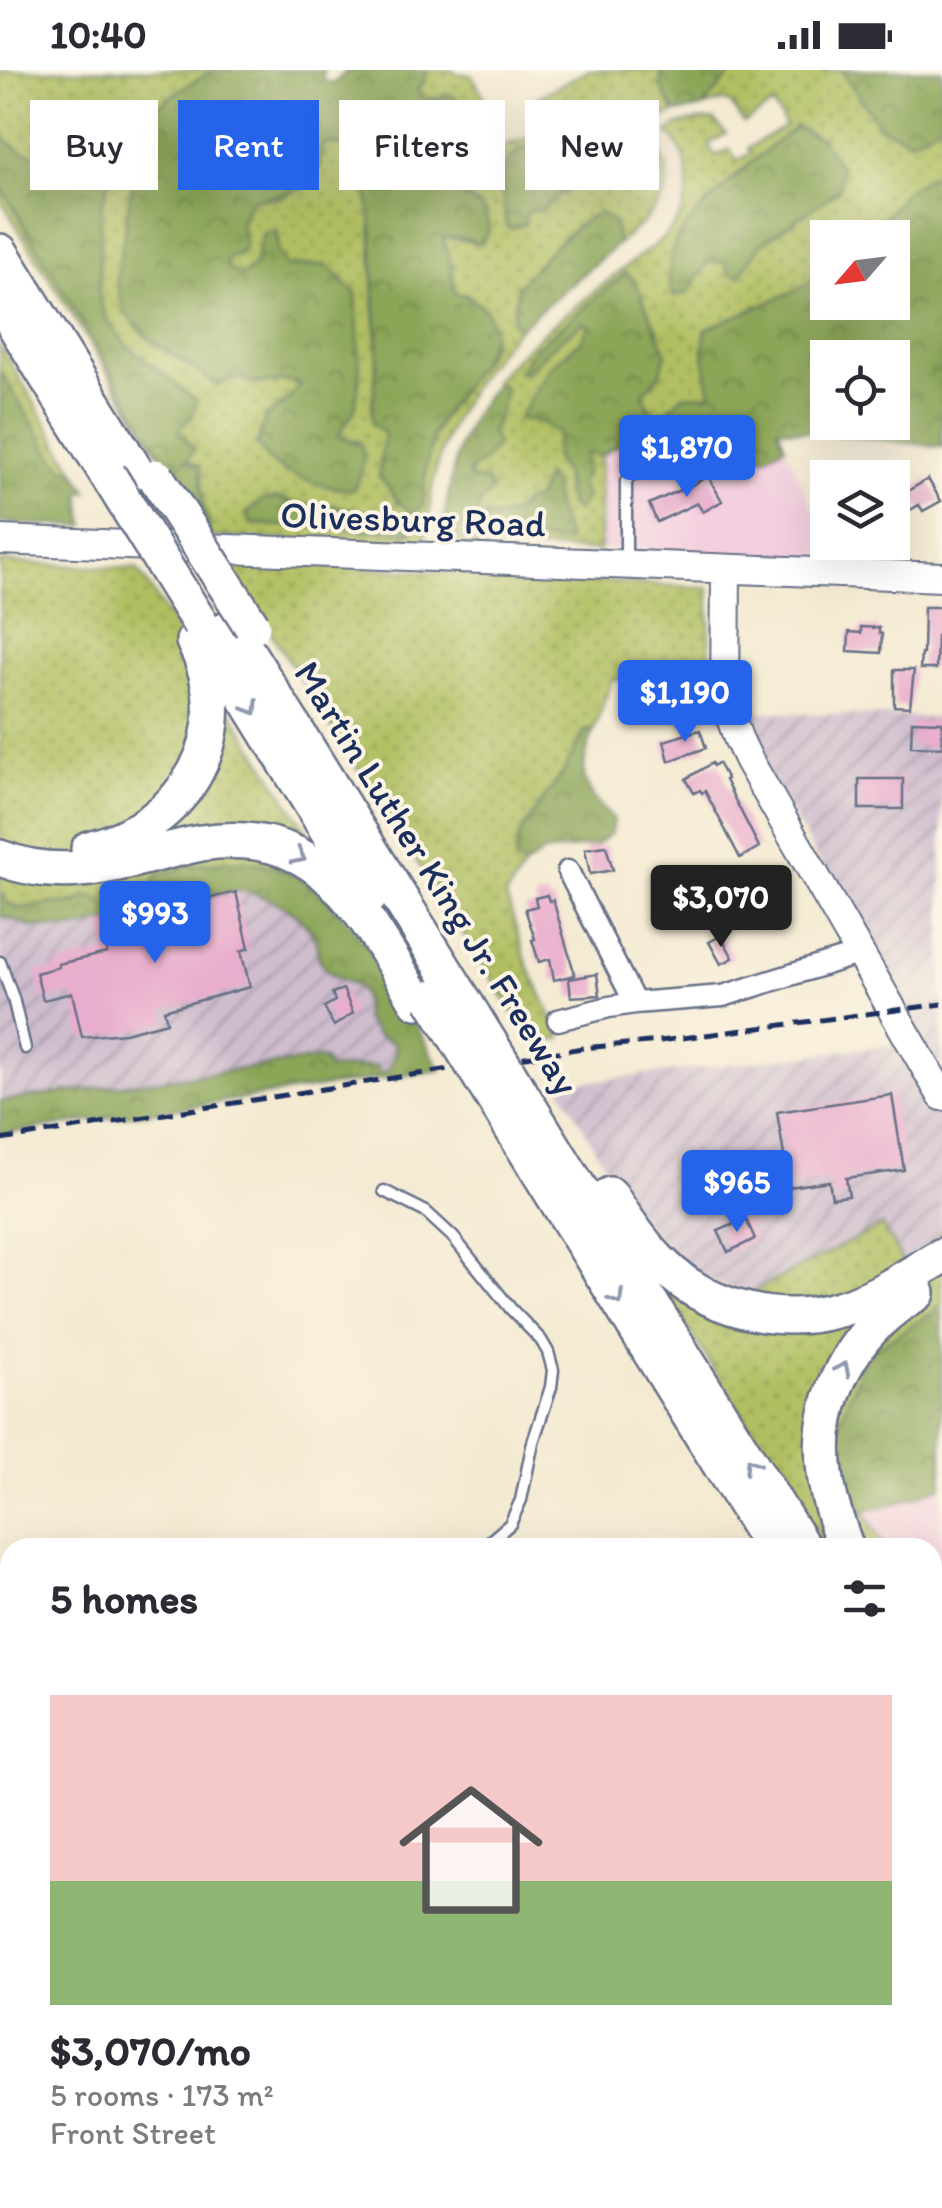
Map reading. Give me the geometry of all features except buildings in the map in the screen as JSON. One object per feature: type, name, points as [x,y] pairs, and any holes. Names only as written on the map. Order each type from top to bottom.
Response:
[{"type":"highway","name":"Martin Luther King Jr. Freeway","points":[[0,252],[59,372],[123,476],[551,1162],[796,1538]]},
{"type":"highway","name":"Martin Luther King Jr. Freeway","points":[[0,301],[59,372]]},
{"type":"highway","points":[[59,372],[60,422],[123,476],[217,625],[333,751],[448,996],[551,1162],[629,1224],[660,1262],[688,1286],[740,1310],[797,1316],[839,1309],[860,1302],[942,1256]]},
{"type":"highway","points":[[0,836],[34,849],[86,850],[142,830],[172,806],[202,756],[210,721],[209,678],[204,660],[217,625]]},
{"type":"highway","points":[[0,858],[27,867],[64,871],[103,867],[204,843],[256,842],[278,847],[309,861],[349,895],[448,996]]},
{"type":"highway","name":"Martin Luther King Jr. Freeway","points":[[551,1162],[566,1215],[766,1538]]},
{"type":"highway","points":[[843,1538],[824,1473],[823,1445],[832,1392],[841,1370],[870,1328],[886,1312],[942,1279]]},
{"type":"highway","points":[[655,1358],[674,1414],[751,1538]]},
{"type":"main road","name":"Olivesburg Road","points":[[0,540],[942,577]]},
{"type":"main road","points":[[726,569],[724,682],[730,719],[749,761],[942,1096]]},
{"type":"street","points":[[568,871],[634,1003]]},
{"type":"street","points":[[558,1020],[634,1003],[723,996],[861,953]]},
{"type":"lane","points":[[626,565],[626,481],[631,475],[693,456],[719,461]]},
{"type":"lane","points":[[0,962],[14,998],[25,1048]]},
{"type":"lane","points":[[384,1191],[426,1212],[453,1237],[548,1352],[553,1370],[551,1388],[533,1442],[521,1500],[510,1524],[494,1538]]},
{"type":"shaded area","points":[[677,432],[713,432],[764,457],[785,446],[810,502],[810,560],[818,561],[600,549],[601,456],[633,439]]},
{"type":"shaded area","points":[[742,711],[942,718],[942,1233],[907,1270],[744,1296],[687,1270],[624,1199],[559,1085],[923,1041],[750,742]]},
{"type":"shaded area","points":[[236,890],[250,892],[299,917],[314,937],[320,962],[341,981],[359,987],[378,1036],[394,1043],[395,1054],[388,1071],[379,1073],[366,1065],[328,1069],[317,1059],[0,1101],[0,915],[77,929]]},
{"type":"shaded area","points":[[942,1486],[942,1538],[878,1538],[862,1511],[892,1505]]},
{"type":"green space","points":[[0,70],[214,70],[158,106],[158,100],[30,100],[30,153],[7,140],[0,130]]},
{"type":"green space","points":[[214,70],[324,70],[323,81],[334,83],[348,70],[427,70],[418,90],[423,100],[339,100],[339,145],[322,146],[319,166],[319,100],[178,100],[178,190],[298,190],[251,199],[240,224],[245,240],[243,249],[229,257],[226,264],[231,271],[242,275],[255,265],[263,233],[276,230],[278,253],[286,266],[327,265],[356,293],[360,375],[355,409],[338,436],[359,442],[362,448],[363,466],[353,489],[324,485],[289,473],[271,462],[257,444],[265,418],[301,384],[255,383],[238,377],[218,385],[148,338],[123,310],[117,278],[131,190],[158,190],[158,106]]},
{"type":"green space","points":[[427,70],[472,75],[485,100],[458,100],[451,95],[423,100],[418,90]]},
{"type":"green space","points":[[588,70],[662,70],[660,85],[675,113],[659,122],[659,100],[536,98]]},
{"type":"green space","points":[[662,70],[735,70],[702,108],[675,113],[660,85]]},
{"type":"green space","points":[[735,70],[841,70],[880,127],[910,140],[942,123],[942,169],[905,191],[882,220],[810,220],[810,282],[706,329],[703,350],[712,394],[683,395],[667,412],[656,416],[642,393],[660,376],[659,331],[635,281],[626,273],[533,350],[520,371],[528,370],[584,321],[589,326],[581,341],[552,364],[519,418],[538,421],[558,432],[554,456],[564,474],[570,506],[577,510],[586,497],[580,485],[586,469],[585,452],[601,456],[600,549],[440,545],[440,538],[568,542],[552,482],[546,478],[536,499],[504,518],[480,518],[476,512],[480,504],[469,472],[485,460],[505,387],[493,382],[540,335],[660,240],[678,220],[688,181],[682,155],[667,133],[683,123],[714,120],[726,134],[709,144],[715,156],[730,149],[737,161],[751,153],[748,148],[786,126],[773,105],[744,123],[730,103],[722,101],[702,108]],"holes":[[[796,127],[839,190],[761,244],[739,276],[725,262],[709,261],[676,240],[732,180]]]},
{"type":"green space","points":[[841,70],[942,70],[942,123],[910,140],[880,127]]},
{"type":"green space","points":[[451,95],[457,100],[423,100]]},
{"type":"green space","points":[[796,127],[821,138],[841,168],[839,190],[761,244],[739,276],[730,274],[725,262],[709,261],[688,292],[674,297],[670,263],[682,232],[730,182]]},
{"type":"green space","points":[[0,130],[14,147],[30,153],[30,190],[106,190],[101,208],[99,296],[106,318],[125,344],[197,401],[192,417],[179,430],[194,450],[187,460],[200,466],[208,533],[177,481],[176,459],[166,458],[157,448],[0,185]]},
{"type":"green space","points":[[525,139],[525,149],[505,164],[505,145]]},
{"type":"green space","points":[[339,145],[339,190],[369,190],[378,350],[372,405],[384,433],[379,476],[398,504],[427,462],[444,413],[492,341],[472,297],[454,292],[443,236],[481,244],[487,215],[478,204],[454,190],[505,190],[526,215],[542,190],[659,190],[659,152],[668,182],[658,206],[618,244],[614,223],[529,275],[518,286],[512,320],[518,329],[489,362],[455,417],[439,457],[424,541],[412,544],[212,537],[208,533],[210,525],[186,459],[194,450],[179,430],[192,417],[106,318],[99,296],[101,208],[106,190],[131,190],[117,278],[123,310],[148,338],[217,385],[239,377],[255,383],[301,384],[265,418],[353,489],[363,466],[362,448],[359,442],[337,436],[355,409],[355,293],[327,265],[286,266],[278,253],[278,238],[263,233],[254,266],[242,275],[226,264],[229,257],[240,254],[240,224],[251,199],[279,198],[290,190],[319,190],[322,146]],"holes":[[[279,498],[363,512],[410,526],[412,532],[253,524]]]},
{"type":"green space","points":[[525,148],[525,190],[566,190],[541,211],[530,210],[525,224],[510,229],[506,226],[502,190],[505,164]]},
{"type":"green space","points":[[942,169],[942,447],[882,440],[910,440],[910,340],[810,340],[810,432],[778,428],[785,446],[765,457],[713,432],[648,436],[617,445],[601,456],[585,453],[586,469],[580,485],[586,497],[578,511],[571,506],[564,474],[554,456],[558,433],[538,421],[518,419],[552,364],[581,341],[589,326],[583,322],[528,371],[519,372],[533,350],[626,273],[635,281],[666,352],[660,376],[643,393],[657,416],[667,412],[683,395],[711,394],[703,350],[706,329],[810,282],[810,320],[910,320],[910,220],[882,220],[905,191]]},
{"type":"green space","points":[[0,185],[157,448],[177,459],[177,481],[182,492],[0,199]]},
{"type":"green space","points":[[370,190],[454,190],[474,202],[488,222],[489,231],[481,244],[443,237],[454,292],[480,304],[491,320],[491,337],[433,435],[423,506],[412,513],[379,476],[384,433],[372,423],[378,345],[369,195]]},
{"type":"green space","points":[[599,212],[614,223],[618,244],[518,329],[512,320],[518,286],[553,247]]},
{"type":"green space","points":[[0,345],[75,471],[65,469],[51,454],[0,371]]},
{"type":"green space","points":[[0,371],[51,454],[65,469],[75,471],[88,491],[80,492],[85,526],[0,523]]},
{"type":"green space","points":[[496,384],[505,387],[491,432],[497,444],[469,472],[471,480],[487,481],[492,491],[477,512],[480,518],[510,515],[524,502],[536,499],[546,477],[552,482],[568,542],[440,538],[462,439]]},
{"type":"green space","points":[[279,498],[363,512],[411,527],[412,533],[252,524],[248,520],[248,512],[262,500]]},
{"type":"green space","points":[[0,562],[137,569],[325,860],[332,904],[290,875],[249,862],[228,861],[157,875],[154,888],[124,888],[116,906],[85,897],[70,903],[18,909],[7,902],[0,894]]},
{"type":"green space","points":[[226,562],[709,588],[710,668],[612,680],[594,730],[585,731],[564,771],[520,834],[515,859],[524,867],[506,896],[527,964],[562,1038],[534,1045]]},
{"type":"green space","points":[[594,730],[585,758],[585,778],[593,797],[613,819],[611,833],[596,845],[543,853],[524,867],[515,859],[520,833],[564,771],[585,731]]},
{"type":"green space","points":[[241,860],[293,875],[339,912],[396,989],[441,1070],[0,1134],[0,1101],[317,1059],[324,1060],[328,1069],[376,1066],[379,1073],[387,1071],[395,1054],[394,1043],[378,1036],[364,1019],[364,1003],[357,987],[329,972],[302,920],[270,899],[236,890],[77,929],[31,927],[0,915],[0,894],[18,909],[75,904],[85,897],[97,897],[105,905],[116,906],[118,900],[111,896],[112,890],[153,888],[156,875],[186,866]]},
{"type":"green space","points":[[882,1225],[907,1269],[942,1233],[942,1307],[866,1354],[844,1474],[879,1538],[819,1538],[653,1272],[744,1296]]},
{"type":"green space","points":[[942,1307],[942,1486],[892,1505],[862,1511],[844,1474],[838,1426],[866,1354]]},
{"type":"railway","points":[[0,1140],[583,1048],[942,1004]]}]
